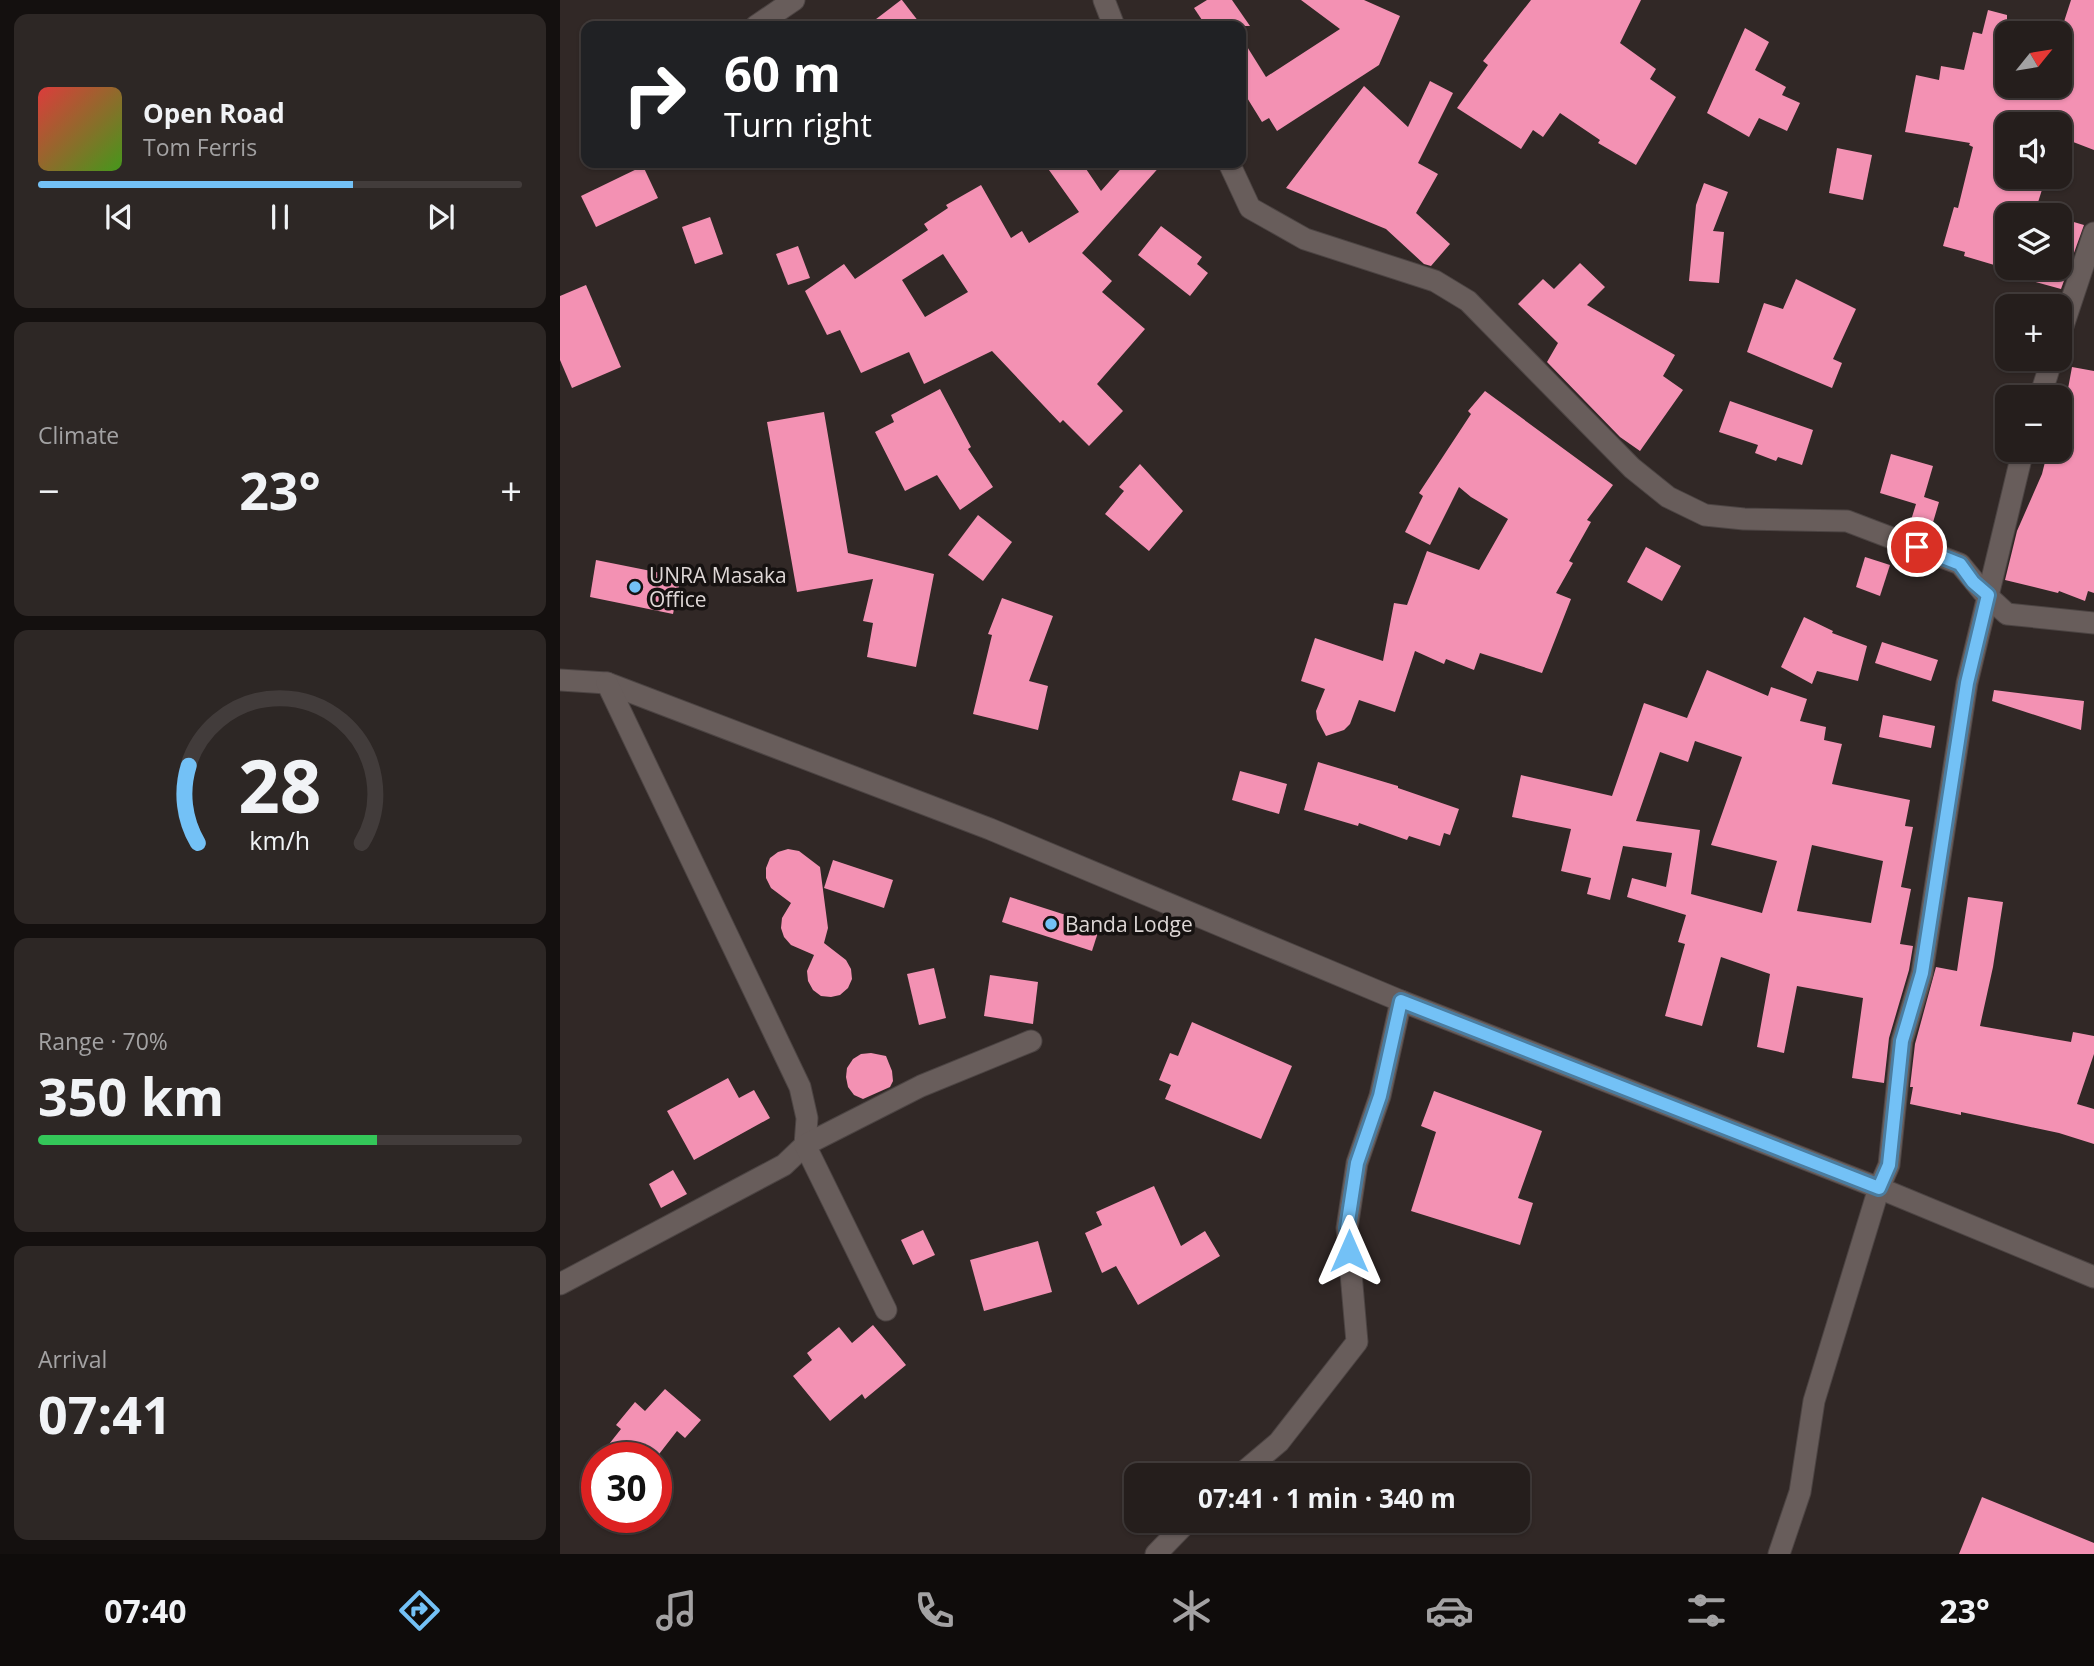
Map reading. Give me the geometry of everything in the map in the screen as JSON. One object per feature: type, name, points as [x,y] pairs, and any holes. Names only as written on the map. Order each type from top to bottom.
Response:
[{"type":"street","points":[[763,21],[794,0]]},
{"type":"street","points":[[1104,0],[1112,21]]},
{"type":"street","points":[[1231,168],[1250,208],[1305,239],[1435,281],[1468,301],[1632,468],[1668,497],[1705,516],[1847,520],[1960,564],[1973,582],[2007,614],[2094,623]]},
{"type":"street","points":[[2072,299],[2094,233]]},
{"type":"street","points":[[1779,1554],[1800,1492],[1814,1401],[1879,1188],[1889,1165],[1902,1041],[1922,973],[1967,683],[2020,462]]},
{"type":"street","points":[[560,680],[607,683],[990,829],[1401,1001],[1879,1188],[2094,1277]]},
{"type":"street","points":[[607,683],[800,1087],[807,1118],[805,1145],[886,1310]]},
{"type":"street","points":[[1254,1463],[1279,1442],[1357,1342],[1347,1228],[1357,1163],[1380,1096],[1401,1001]]},
{"type":"street","points":[[560,1284],[784,1165],[805,1145],[921,1086],[1031,1041]]},
{"type":"street","points":[[1156,1554],[1176,1533]]},
{"type":"building","points":[[901,0],[918,21],[874,21]]},
{"type":"building","points":[[1207,0],[1232,0],[1250,26],[1246,26],[1246,21],[1203,21],[1194,8]]},
{"type":"building","points":[[1301,0],[1364,0],[1400,16],[1379,65],[1277,131],[1269,118],[1262,122],[1246,96],[1246,45],[1266,77],[1340,29]]},
{"type":"building","points":[[1531,0],[1641,0],[1620,43],[1656,69],[1650,79],[1676,97],[1636,165],[1598,143],[1600,140],[1560,113],[1543,137],[1533,130],[1521,149],[1457,108],[1488,65],[1483,61]]},
{"type":"building","points":[[2071,0],[2094,0],[2094,150],[2072,142],[2072,112],[1995,112],[1995,189],[2042,189],[2038,203],[1995,203],[1995,265],[1964,256],[1965,252],[1943,246],[1954,207],[1958,208],[1973,147],[1970,143],[1905,132],[1916,75],[1939,80],[1941,66],[1964,70],[1973,32],[1982,34],[1988,10],[2007,15],[2007,21],[1995,21],[1995,98],[2072,98],[2072,21],[2064,21]]},
{"type":"building","points":[[1745,28],[1769,42],[1755,70],[1786,87],[1782,95],[1800,103],[1787,131],[1759,118],[1749,137],[1707,113]]},
{"type":"building","points":[[1430,81],[1453,93],[1418,163],[1438,174],[1416,213],[1450,244],[1431,266],[1424,264],[1386,229],[1286,188],[1364,86],[1408,127]]},
{"type":"building","points":[[1837,148],[1872,155],[1863,200],[1829,193]]},
{"type":"building","points":[[644,168],[658,198],[596,227],[581,196]]},
{"type":"building","points":[[1048,168],[1085,168],[1101,191],[1122,168],[1158,168],[1082,253],[1112,281],[1102,292],[1145,329],[1097,384],[1123,411],[1089,446],[1063,420],[1060,423],[992,351],[924,384],[909,352],[861,373],[840,330],[827,335],[805,291],[844,264],[855,279],[928,230],[924,224],[948,208],[946,205],[981,185],[1011,238],[1022,231],[1029,243],[1079,212]],"holes":[[[943,254],[968,292],[925,317],[902,280]]]},
{"type":"building","points":[[1704,183],[1728,192],[1713,231],[1724,232],[1719,283],[1689,281],[1696,205]]},
{"type":"building","points":[[710,217],[723,254],[695,264],[682,227]]},
{"type":"building","points":[[2072,222],[2084,225],[2072,258]]},
{"type":"building","points":[[1161,226],[1202,257],[1197,264],[1208,273],[1190,296],[1138,255]]},
{"type":"building","points":[[798,246],[810,278],[788,285],[776,254]]},
{"type":"building","points":[[1580,263],[1605,287],[1587,305],[1675,355],[1663,376],[1683,390],[1640,451],[1620,437],[1547,362],[1558,343],[1518,304],[1543,279],[1554,289]]},
{"type":"building","points":[[1796,279],[1856,309],[1833,359],[1842,363],[1832,388],[1747,352],[1764,303],[1783,309]]},
{"type":"building","points":[[2028,280],[2064,280],[2061,289]]},
{"type":"building","points":[[586,285],[621,367],[572,388],[560,360],[560,296]]},
{"type":"building","points":[[2072,367],[2094,371],[2094,593],[2088,591],[2085,601],[2059,591],[2058,593],[2005,580],[2017,531],[2045,462],[2072,462],[2072,385],[2069,385]]},
{"type":"building","points":[[940,389],[971,447],[968,449],[993,487],[960,510],[937,475],[905,491],[875,432],[894,422],[891,415]]},
{"type":"building","points":[[1485,391],[1613,485],[1587,520],[1591,522],[1569,561],[1573,563],[1556,593],[1571,599],[1542,673],[1480,653],[1474,670],[1446,659],[1444,664],[1415,651],[1395,712],[1359,700],[1350,724],[1344,730],[1326,736],[1316,711],[1325,689],[1301,681],[1315,638],[1383,661],[1394,603],[1407,605],[1427,551],[1479,570],[1508,519],[1459,487],[1430,545],[1405,532],[1423,496],[1419,493],[1471,414],[1468,411]]},
{"type":"building","points":[[1730,401],[1813,430],[1802,465],[1778,457],[1776,461],[1755,453],[1758,445],[1719,432]]},
{"type":"building","points":[[824,412],[848,553],[934,574],[916,667],[867,657],[873,623],[863,621],[873,579],[797,592],[767,422]]},
{"type":"building","points":[[1891,454],[1933,466],[1924,497],[1939,502],[1929,536],[1908,530],[1916,504],[1880,493]]},
{"type":"building","points":[[1140,464],[1183,511],[1149,551],[1105,514],[1124,491],[1119,487]]},
{"type":"building","points":[[978,515],[1012,542],[983,581],[948,555]]},
{"type":"building","points":[[1646,547],[1681,566],[1662,601],[1627,582]]},
{"type":"building","points":[[1865,557],[1890,565],[1880,596],[1856,587]]},
{"type":"building","name":"UNRA Masaka Office","points":[[596,560],[681,577],[673,614],[590,597]]},
{"type":"building","points":[[1002,598],[1053,616],[1029,681],[1048,686],[1038,730],[973,714],[992,635],[988,634]]},
{"type":"building","points":[[1804,617],[1833,631],[1832,633],[1867,646],[1858,681],[1817,671],[1812,684],[1781,667]]},
{"type":"building","points":[[1882,642],[1938,660],[1931,681],[1875,663]]},
{"type":"building","points":[[1707,670],[1768,696],[1771,687],[1807,699],[1800,721],[1826,727],[1824,740],[1842,744],[1832,784],[1910,800],[1905,826],[1913,827],[1901,887],[1911,889],[1900,944],[1913,946],[1909,970],[1889,1038],[1884,1083],[1852,1078],[1863,998],[1797,986],[1784,1053],[1757,1047],[1770,974],[1721,957],[1702,1026],[1665,1016],[1685,944],[1678,942],[1686,915],[1627,897],[1632,878],[1666,887],[1672,853],[1623,846],[1610,900],[1587,894],[1591,878],[1561,871],[1571,829],[1512,817],[1521,775],[1612,796],[1644,703],[1687,718]],"holes":[[[1695,741],[1742,757],[1711,845],[1777,861],[1762,913],[1691,894],[1700,830],[1636,821],[1660,752],[1688,762]],[[1812,845],[1883,861],[1871,923],[1797,911]]]},
{"type":"building","points":[[1994,690],[2084,701],[2081,730],[1992,701]]},
{"type":"building","points":[[1883,715],[1935,726],[1931,748],[1879,737]]},
{"type":"building","points":[[1318,762],[1398,786],[1459,809],[1450,835],[1444,833],[1440,846],[1409,836],[1407,840],[1359,823],[1358,826],[1304,810]]},
{"type":"building","points":[[1240,771],[1287,784],[1279,814],[1232,800]]},
{"type":"building","points":[[788,849],[799,851],[820,867],[828,928],[824,943],[846,960],[851,969],[852,979],[848,988],[840,995],[821,996],[813,990],[807,971],[814,955],[791,945],[784,937],[782,918],[791,903],[771,888],[766,878],[766,868],[770,858]]},
{"type":"building","points":[[833,860],[893,880],[884,908],[824,888]]},
{"type":"building","name":"Banda Lodge","points":[[1010,897],[1100,926],[1092,951],[1002,922]]},
{"type":"building","points":[[1968,897],[2003,902],[1980,1026],[2071,1042],[2073,1032],[2094,1036],[2094,1054],[2077,1104],[2094,1109],[2094,1144],[2059,1133],[1910,1104],[1915,1044],[1936,967],[1957,971]]},
{"type":"building","points":[[934,968],[946,1018],[919,1025],[907,974]]},
{"type":"building","points":[[990,975],[1038,982],[1033,1024],[984,1016]]},
{"type":"building","points":[[1192,1022],[1292,1066],[1261,1139],[1165,1099],[1171,1085],[1159,1080],[1170,1053],[1178,1056]]},
{"type":"building","points":[[861,1054],[886,1056],[893,1081],[890,1087],[863,1099],[854,1095],[848,1087],[847,1068],[853,1059]]},
{"type":"building","points":[[728,1078],[739,1098],[754,1090],[770,1118],[694,1160],[667,1111]]},
{"type":"building","points":[[1434,1091],[1542,1131],[1518,1198],[1533,1203],[1520,1245],[1411,1211],[1436,1132],[1421,1126]]},
{"type":"building","points":[[673,1170],[687,1194],[661,1208],[649,1184]]},
{"type":"building","points":[[1154,1186],[1181,1246],[1205,1231],[1220,1256],[1138,1305],[1116,1266],[1102,1273],[1085,1233],[1102,1225],[1096,1212]]},
{"type":"building","points":[[923,1230],[935,1255],[913,1265],[901,1240]]},
{"type":"building","points":[[1038,1241],[1052,1292],[984,1311],[970,1260]]},
{"type":"building","points":[[873,1325],[906,1365],[865,1399],[862,1394],[830,1421],[793,1376],[812,1360],[807,1353],[839,1327],[852,1343]]},
{"type":"building","points":[[665,1389],[701,1420],[685,1438],[677,1431],[668,1442],[611,1442],[621,1429],[616,1425],[635,1402],[645,1411]]},
{"type":"building","points":[[1982,1497],[2094,1543],[2094,1554],[1959,1554]]},
{"type":"place","name":"UNRA Masaka Office","points":[[635,587]]},
{"type":"place","name":"Banda Lodge","points":[[1051,924]]},
{"type":"route","points":[[1349,1251],[1347,1228],[1357,1163],[1380,1096],[1401,1001],[1879,1188],[1889,1165],[1902,1041],[1922,973],[1967,683],[1988,595],[1973,582],[1960,564],[1917,547]]}]
